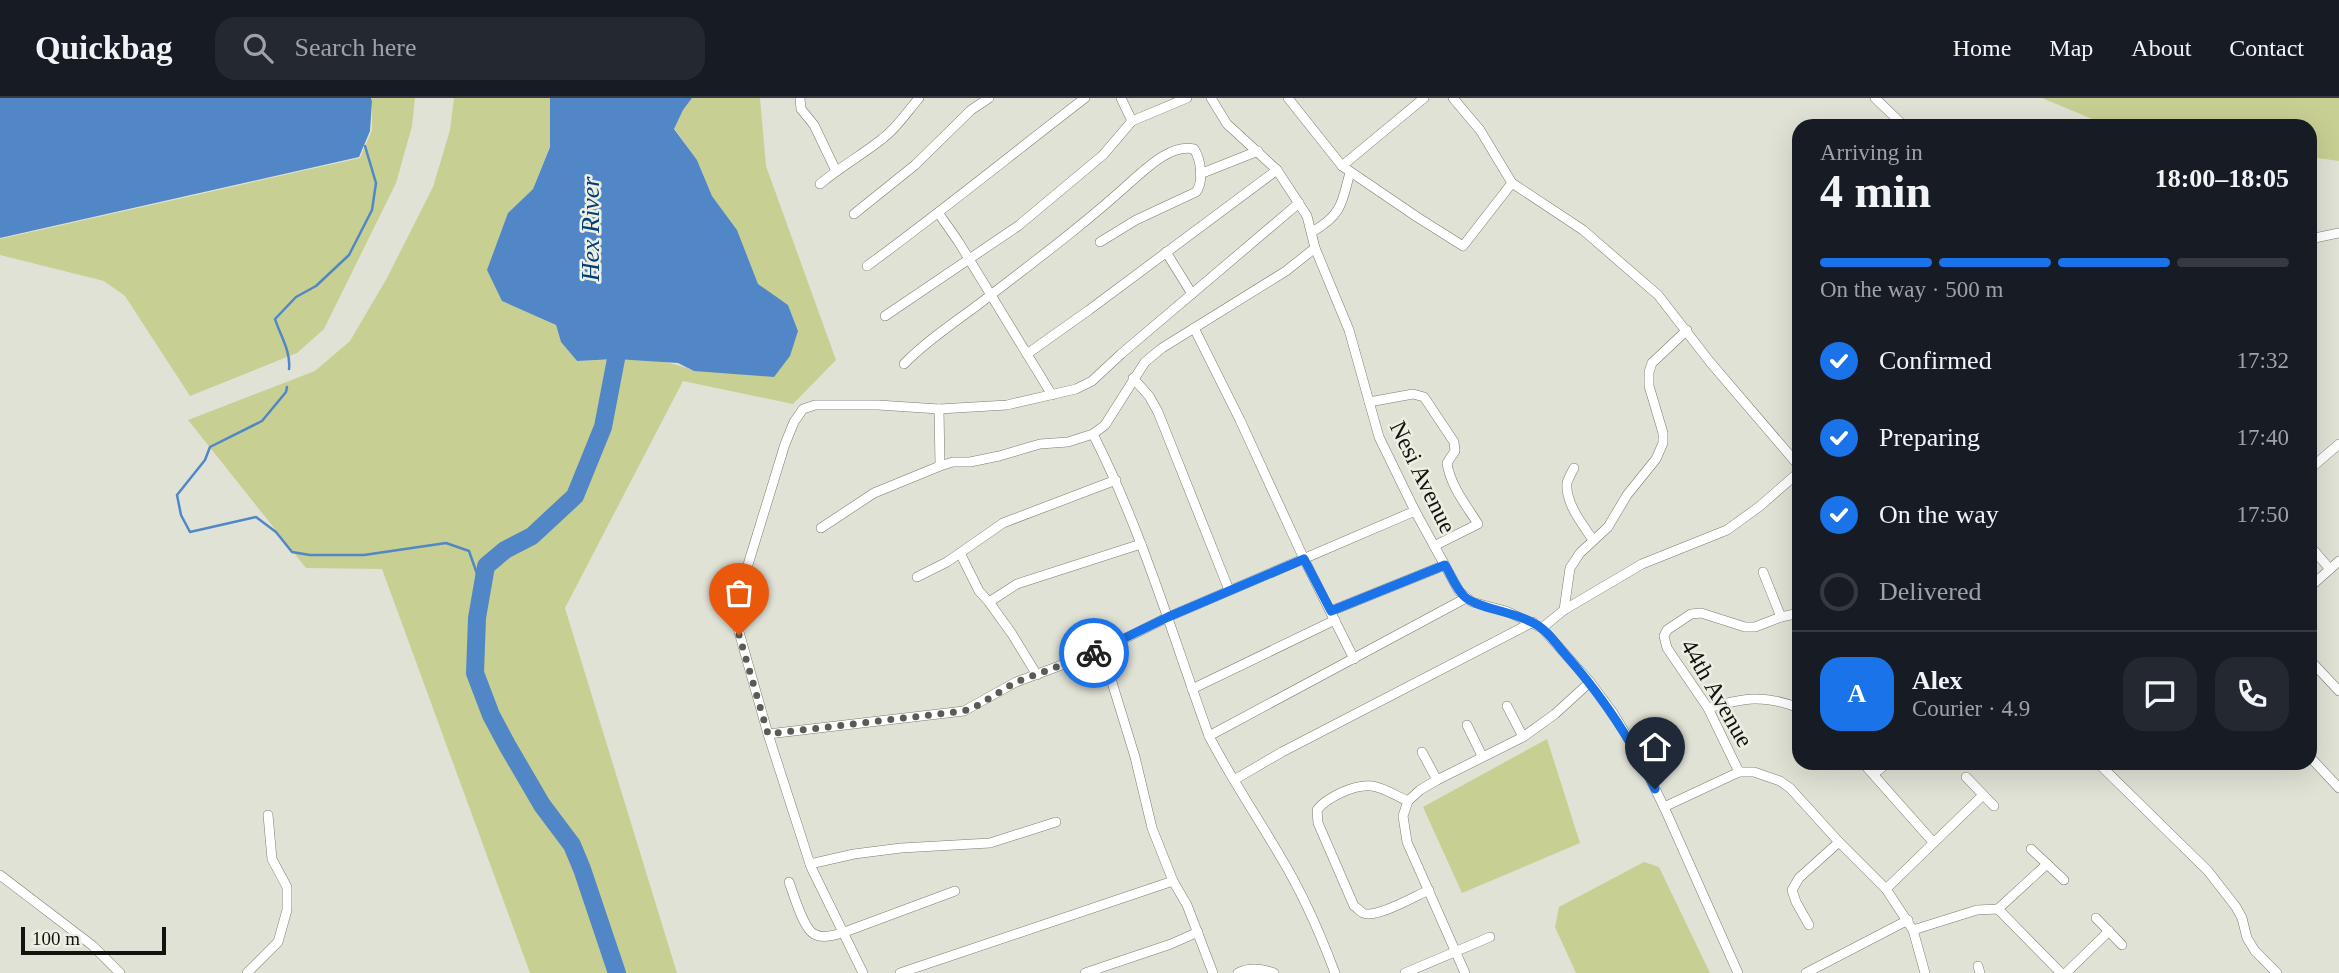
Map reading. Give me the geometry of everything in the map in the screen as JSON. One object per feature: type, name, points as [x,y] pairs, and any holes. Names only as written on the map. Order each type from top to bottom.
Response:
[{"type":"street","points":[[800,98],[800,109],[814,125],[836,171]]},
{"type":"street","points":[[820,184],[882,139],[919,98]]},
{"type":"street","points":[[854,215],[915,165],[971,110],[989,98]]},
{"type":"street","points":[[867,266],[939,214],[1084,98]]},
{"type":"street","points":[[1121,98],[1132,121]]},
{"type":"street","points":[[885,316],[1018,226],[1103,155],[1132,121],[1187,98]]},
{"type":"street","name":"Nesi Avenue","points":[[1211,98],[1227,124],[1277,170],[1307,216],[1315,248],[1349,330],[1379,437],[1415,511],[1466,598]]},
{"type":"street","points":[[1287,98],[1346,169],[1463,246],[1512,183]]},
{"type":"street","points":[[1312,232],[1330,222],[1340,207],[1346,169],[1424,98]]},
{"type":"street","points":[[1453,98],[1480,130],[1512,183],[1583,230],[1658,295],[1710,362],[1792,458]]},
{"type":"street","points":[[1875,98],[1897,119]]},
{"type":"street","points":[[904,364],[1097,212],[1150,165],[1178,149],[1187,147],[1197,152],[1200,185],[1196,192],[1136,220],[1100,242]]},
{"type":"street","points":[[1200,174],[1258,151]]},
{"type":"street","points":[[1027,354],[1277,170]]},
{"type":"street","points":[[863,973],[810,864],[739,635],[739,594],[794,422],[803,409],[815,405],[939,409],[1007,405],[1052,395],[1092,382],[1121,354],[1299,203]]},
{"type":"street","points":[[939,214],[969,258],[1052,395]]},
{"type":"street","points":[[2317,238],[2339,233]]},
{"type":"street","points":[[821,528],[874,493],[940,466],[999,456],[1040,444],[1068,442],[1093,434],[1105,425],[1145,362],[1162,348],[1286,271],[1315,248]]},
{"type":"street","points":[[1166,252],[1192,294]]},
{"type":"street","points":[[1194,328],[1354,659]]},
{"type":"street","points":[[1564,610],[1570,568],[1580,553],[1608,527],[1628,495],[1656,459],[1663,443],[1663,433],[1649,387],[1649,372],[1652,363],[1687,330]]},
{"type":"street","points":[[1133,378],[1149,396],[1158,412],[1229,590]]},
{"type":"street","points":[[1369,402],[1413,394],[1424,397],[1454,442],[1455,452],[1447,463],[1448,470],[1478,524],[1434,546]]},
{"type":"street","points":[[939,409],[940,466]]},
{"type":"street","points":[[1093,434],[1116,480],[1141,544],[1209,736],[1286,866],[1335,973]]},
{"type":"street","points":[[2317,463],[2339,444]]},
{"type":"street","points":[[1574,468],[1567,483],[1570,496],[1577,515],[1593,540]]},
{"type":"street","points":[[1542,628],[1564,610],[1642,565],[1727,530],[1792,478]]},
{"type":"street","points":[[917,577],[947,562],[1003,523],[1116,480]]},
{"type":"street","points":[[768,734],[964,711],[1016,682],[1102,650],[1168,617],[1415,511]]},
{"type":"street","points":[[989,602],[1017,584],[1141,544]]},
{"type":"street","points":[[960,553],[979,591],[1012,634],[1037,675]]},
{"type":"street","points":[[2317,554],[2330,569]]},
{"type":"street","points":[[2317,581],[2339,561]]},
{"type":"street","points":[[1192,689],[1333,615],[1445,565]]},
{"type":"street","points":[[1763,572],[1781,617]]},
{"type":"street","points":[[1209,736],[1466,598],[1533,622],[1542,628],[1590,682],[1628,736],[1664,807],[1738,973]]},
{"type":"street","name":"44th Avenue","points":[[1739,772],[1709,708],[1667,648],[1664,636],[1667,630],[1691,614],[1701,613],[1745,627],[1755,627],[1792,615]]},
{"type":"street","points":[[1234,780],[1282,752],[1533,622]]},
{"type":"street","points":[[1102,650],[1135,757],[1152,828],[1173,881],[1187,905],[1213,973]]},
{"type":"street","points":[[2317,667],[2339,691]]},
{"type":"street","points":[[1465,973],[1407,842],[1403,816],[1408,801],[1437,780],[1522,737],[1555,714],[1590,682]]},
{"type":"street","points":[[1709,708],[1742,699],[1765,699],[1792,706]]},
{"type":"street","points":[[1507,706],[1522,737]]},
{"type":"street","points":[[1467,725],[1482,756]]},
{"type":"street","points":[[1422,752],[1437,780]]},
{"type":"street","points":[[2317,764],[2339,788]]},
{"type":"street","points":[[1869,770],[1933,842]]},
{"type":"street","points":[[1874,775],[1879,770]]},
{"type":"street","points":[[2105,770],[2208,871],[2236,907],[2242,918],[2246,938],[2277,973]]},
{"type":"street","points":[[1664,807],[1739,772],[1766,775],[1790,788],[1886,890],[1908,920],[1925,973]]},
{"type":"street","points":[[1966,777],[1994,806]]},
{"type":"street","points":[[1408,801],[1383,789],[1363,786],[1327,800],[1317,810],[1317,817],[1354,906],[1362,913],[1371,914],[1384,910],[1429,890]]},
{"type":"street","points":[[1886,890],[1983,795]]},
{"type":"street","points":[[247,973],[278,942],[289,898],[287,887],[272,859],[268,815]]},
{"type":"street","points":[[810,864],[854,854],[901,848],[990,843],[1056,822]]},
{"type":"street","points":[[1809,926],[1792,890],[1799,878],[1839,842]]},
{"type":"street","points":[[2031,849],[2064,880]]},
{"type":"street","points":[[1913,930],[1977,910],[1998,909],[2048,864]]},
{"type":"street","points":[[0,875],[93,946],[120,973]]},
{"type":"street","points":[[900,973],[921,970],[1173,881]]},
{"type":"street","points":[[789,882],[806,925],[813,934],[825,937],[955,891]]},
{"type":"street","points":[[1998,909],[2064,973],[2109,931]]},
{"type":"street","points":[[2096,918],[2122,945]]},
{"type":"street","points":[[1806,973],[1908,920]]},
{"type":"street","points":[[1085,973],[1198,932]]},
{"type":"street","points":[[1405,973],[1490,937]]},
{"type":"street","points":[[1238,973],[1243,970],[1265,969],[1274,973]]},
{"type":"green space","points":[[372,98],[415,98],[412,126],[396,183],[324,329],[297,353],[190,396],[125,296],[104,281],[0,255],[0,239],[360,158],[372,130]]},
{"type":"green space","points":[[454,98],[550,98],[550,146],[533,189],[508,213],[502,301],[556,325],[561,342],[577,361],[652,361],[694,371],[798,331],[788,305],[758,285],[737,230],[712,196],[697,160],[674,128],[692,98],[760,98],[766,166],[836,360],[793,404],[683,381],[565,608],[677,973],[530,973],[382,569],[306,568],[188,420],[315,371],[350,341],[387,278],[433,187],[450,130]]},
{"type":"green space","points":[[2042,98],[2339,98],[2339,161],[2317,158],[2317,119],[2092,119]]},
{"type":"green space","points":[[1547,739],[1580,843],[1462,893],[1423,807]]},
{"type":"green space","points":[[1644,862],[1659,867],[1710,973],[1576,973],[1555,927],[1559,907]]},
{"type":"water","points":[[0,98],[371,98],[372,101],[370,131],[359,157],[0,238]]},
{"type":"water","name":"Hex River","points":[[550,98],[692,98],[674,129],[697,160],[712,196],[737,230],[758,284],[788,305],[798,331],[790,356],[774,377],[694,371],[678,363],[616,359],[577,361],[561,342],[556,325],[502,301],[487,270],[508,213],[533,189],[550,147]]},
{"type":"waterway","points":[[289,369],[287,349],[275,319],[296,297],[316,286],[349,255],[372,210],[376,183],[365,146]]},
{"type":"waterway","points":[[616,338],[616,359],[603,427],[575,496],[532,536],[505,550],[486,566],[477,618],[475,673],[491,715],[507,745],[542,805],[572,845],[617,973]]},
{"type":"waterway","points":[[287,387],[286,392],[262,421],[210,447],[205,460],[177,495],[181,515],[190,532],[256,517],[276,532],[292,552],[310,555],[364,555],[446,543],[469,551],[482,588]]},
{"type":"way so far","points":[[739,635],[768,734],[964,711],[1016,682],[1094,653]]},
{"type":"route","points":[[1094,653],[1168,617],[1304,559],[1331,611],[1445,565],[1460,591],[1472,602],[1506,611],[1542,628],[1590,682],[1613,713],[1655,789]]}]
